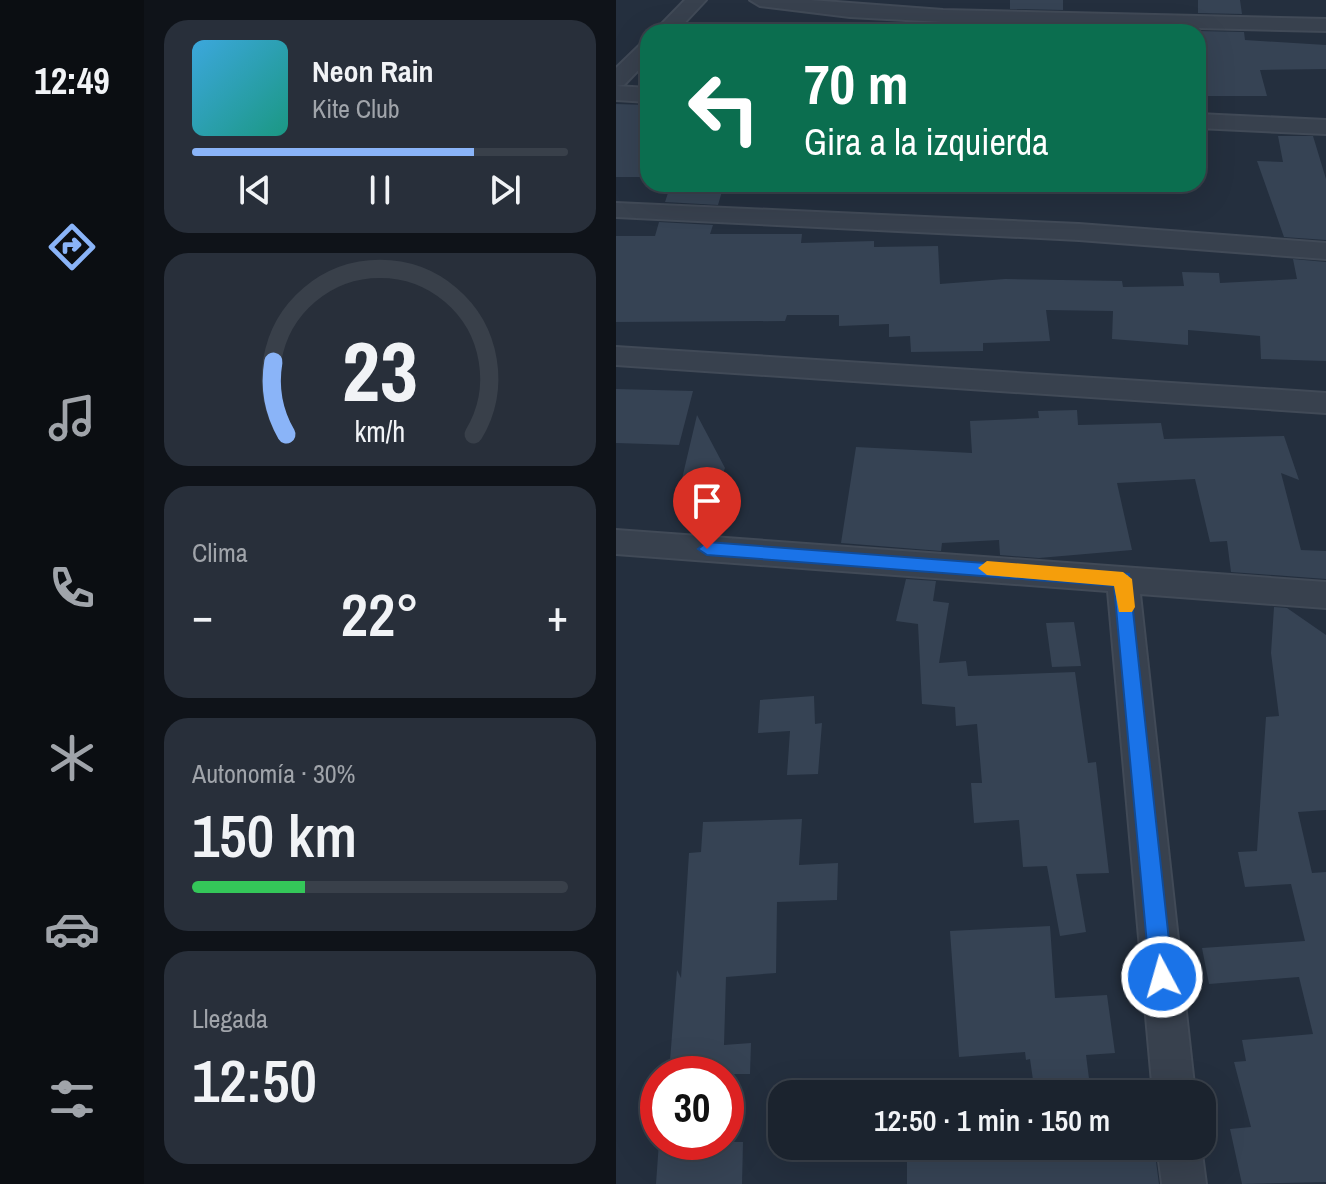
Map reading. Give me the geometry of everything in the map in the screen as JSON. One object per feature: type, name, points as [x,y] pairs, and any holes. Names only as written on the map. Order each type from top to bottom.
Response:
[{"type":"street","points":[[672,24],[696,0]]},
{"type":"street","points":[[760,0],[850,11],[943,16],[1326,25]]},
{"type":"street","points":[[616,80],[640,56]]},
{"type":"street","points":[[616,93],[640,94]]},
{"type":"street","points":[[1206,121],[1326,127]]},
{"type":"street","points":[[616,210],[1049,230],[1326,251]]},
{"type":"street","points":[[616,356],[992,378],[1326,403]]},
{"type":"street","points":[[616,542],[1326,595]]},
{"type":"street","points":[[1123,579],[1173,1080]]},
{"type":"street","points":[[1181,1160],[1184,1184]]},
{"type":"building","points":[[1010,0],[1063,0],[1063,10],[1010,9]]},
{"type":"building","points":[[1198,0],[1240,0],[1242,14],[1198,13]]},
{"type":"building","points":[[1206,31],[1244,32],[1245,40],[1326,45],[1326,69],[1260,70],[1267,96],[1206,96]]},
{"type":"building","points":[[616,104],[640,105],[640,177],[616,177]]},
{"type":"building","points":[[1278,136],[1313,136],[1326,179],[1326,240],[1284,237],[1257,161],[1283,162]]},
{"type":"building","points":[[668,192],[722,192],[718,205],[665,202]]},
{"type":"building","points":[[659,222],[713,225],[710,234],[802,234],[801,243],[874,241],[874,247],[938,246],[940,284],[1005,279],[1122,281],[1123,287],[1184,286],[1182,272],[1219,273],[1220,283],[1297,279],[1293,259],[1326,262],[1326,361],[1261,359],[1260,336],[1188,330],[1188,345],[1112,339],[1113,311],[1046,310],[1050,341],[983,343],[983,351],[911,352],[910,336],[889,337],[889,324],[839,326],[839,315],[787,315],[785,321],[616,322],[616,236],[655,236]]},
{"type":"building","points":[[616,389],[693,391],[679,445],[616,443]]},
{"type":"building","points":[[1077,410],[1078,425],[1161,423],[1164,439],[1284,436],[1299,480],[1281,473],[1301,550],[1326,551],[1326,579],[1231,572],[1227,541],[1210,542],[1195,479],[1117,483],[1132,550],[1039,558],[1000,555],[999,540],[942,543],[941,551],[841,543],[856,447],[972,453],[970,421],[1039,418],[1038,411]]},
{"type":"building","points":[[697,415],[725,468],[716,491],[700,502],[677,500]]},
{"type":"building","points":[[906,579],[936,581],[933,601],[949,603],[939,663],[966,661],[968,676],[1075,672],[1088,763],[1096,762],[1109,873],[1076,874],[1086,932],[1060,936],[1047,866],[1023,867],[1019,820],[974,823],[971,783],[982,783],[977,724],[956,726],[955,707],[922,704],[918,624],[896,621]]},
{"type":"building","points":[[1274,607],[1287,608],[1326,635],[1326,810],[1298,812],[1312,873],[1326,872],[1326,1182],[1242,1184],[1230,1129],[1251,1127],[1234,1062],[1246,1061],[1242,1040],[1313,1034],[1299,977],[1209,984],[1202,948],[1305,941],[1291,884],[1245,887],[1238,852],[1257,851],[1266,717],[1279,716],[1271,653]]},
{"type":"building","points":[[1074,622],[1081,666],[1052,667],[1046,623]]},
{"type":"building","points":[[814,696],[815,724],[822,723],[818,774],[787,775],[790,731],[758,733],[760,700]]},
{"type":"building","points":[[802,819],[799,865],[838,863],[837,900],[777,902],[776,973],[726,977],[724,1045],[751,1043],[750,1074],[744,1074],[744,1056],[670,1056],[677,970],[681,978],[689,853],[701,852],[703,822]]},
{"type":"building","points":[[1050,926],[1055,998],[1107,995],[1115,1053],[1086,1055],[1089,1080],[1033,1080],[1030,1059],[1026,1060],[1025,1052],[959,1057],[950,931]]},
{"type":"building","points":[[658,1160],[743,1160],[742,1184],[656,1184]]},
{"type":"building","points":[[907,1160],[1156,1160],[1159,1184],[907,1184]]},
{"type":"slow traffic","points":[[987,568],[1123,579],[1125,607]]},
{"type":"route","points":[[707,549],[1123,579],[1162,977]]}]
